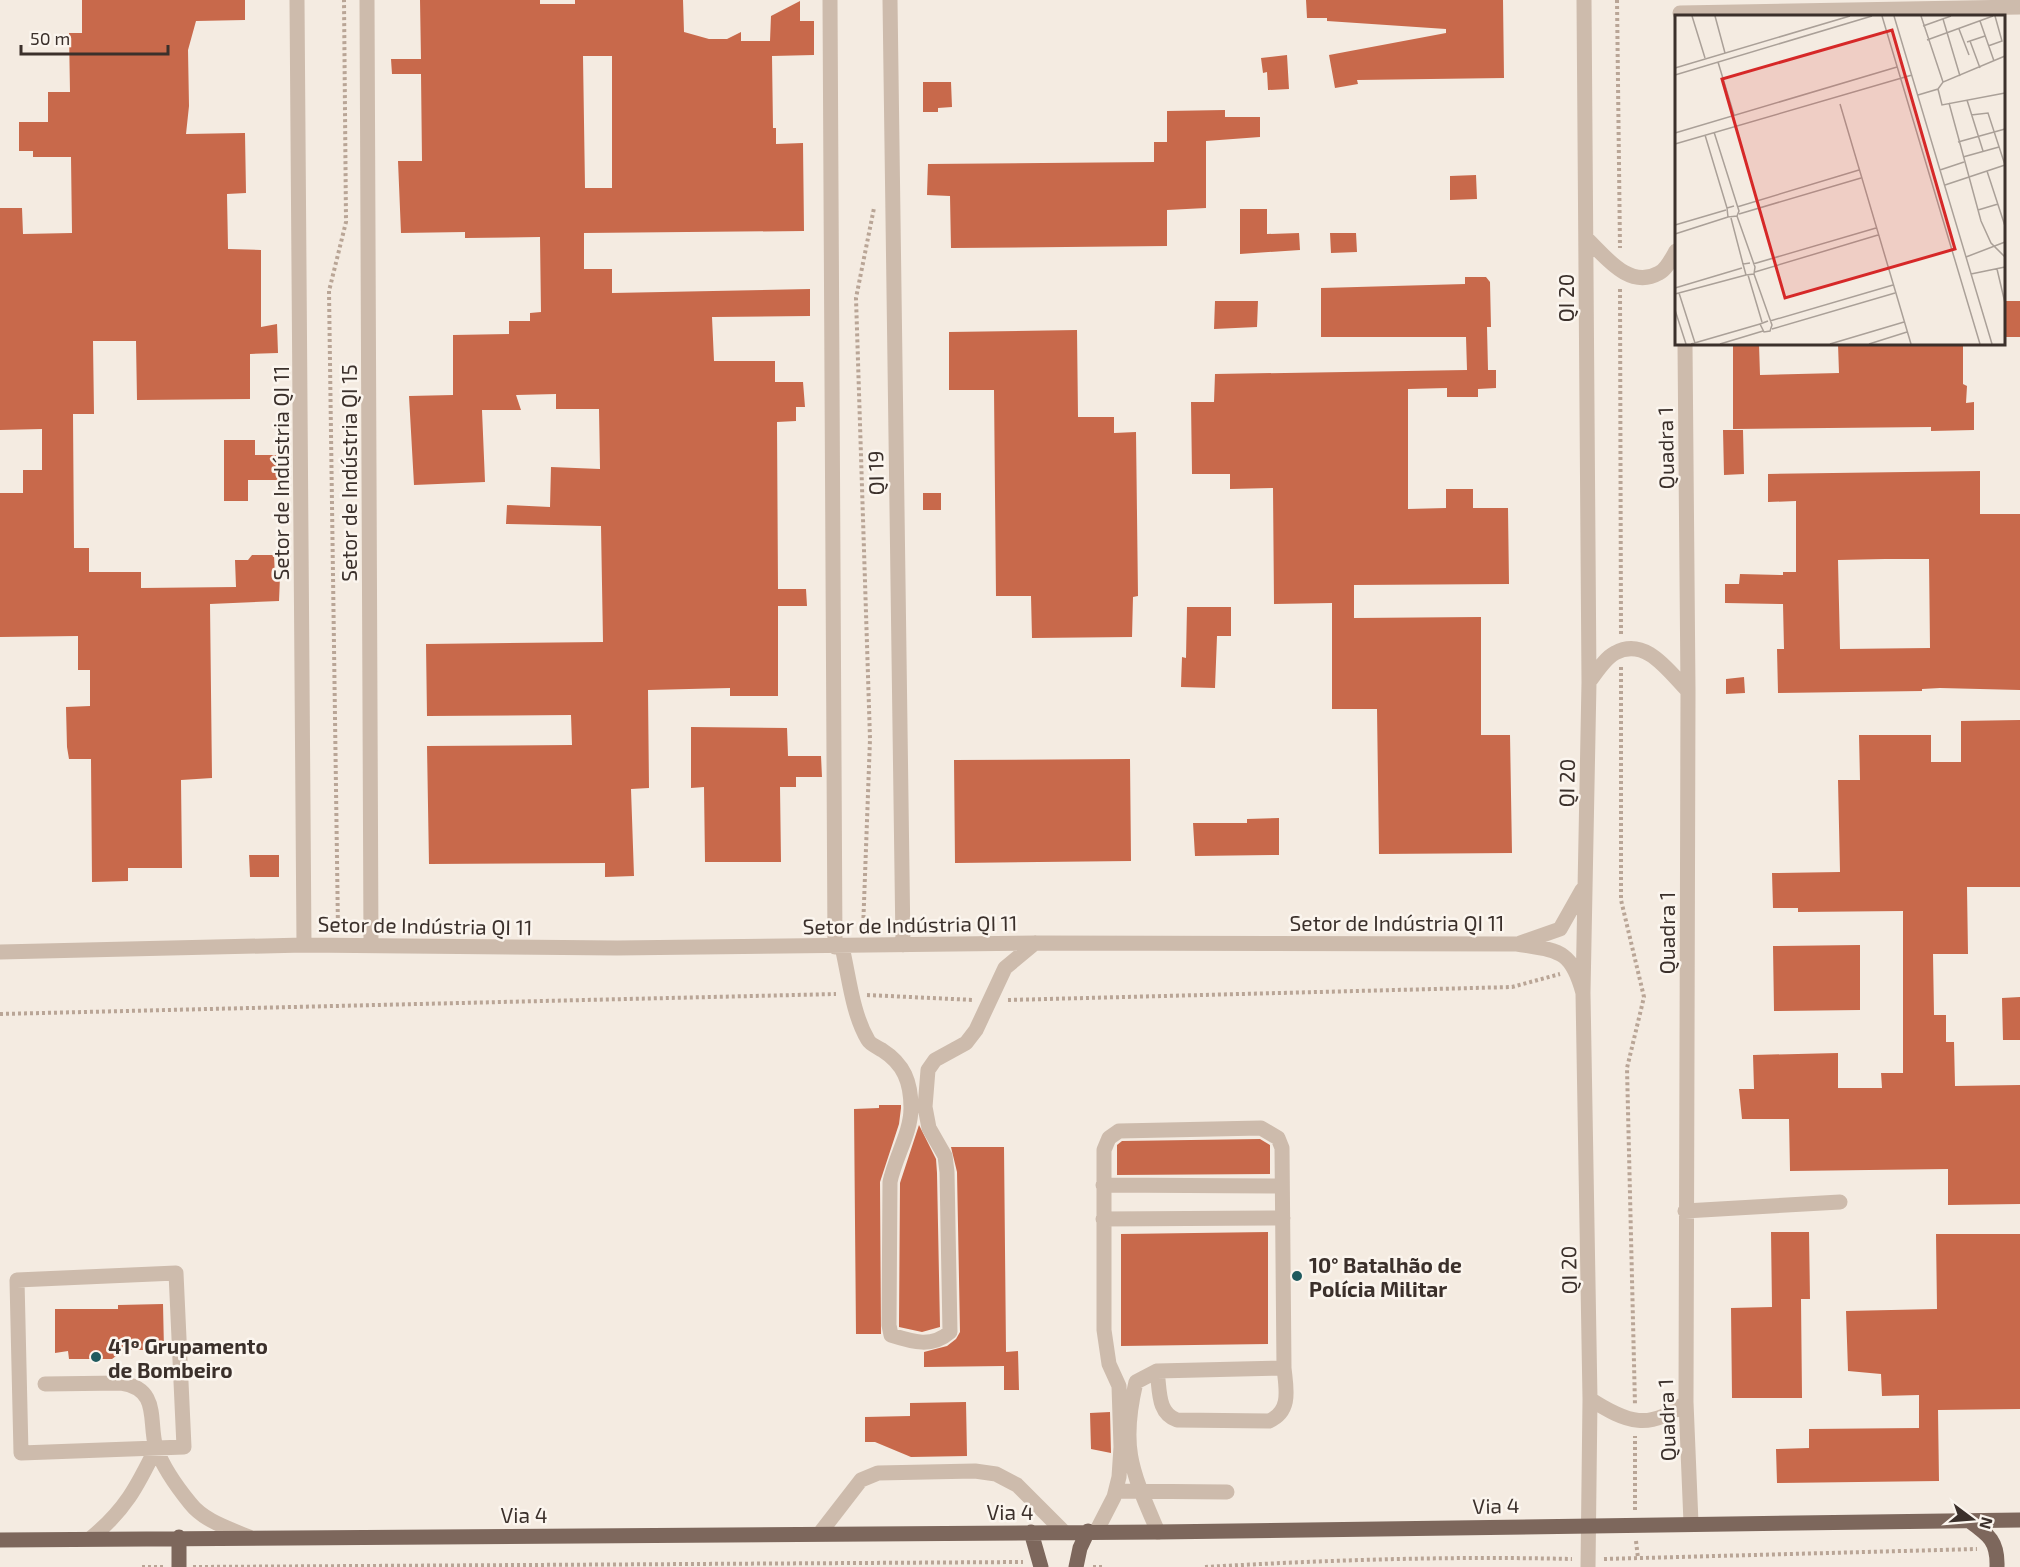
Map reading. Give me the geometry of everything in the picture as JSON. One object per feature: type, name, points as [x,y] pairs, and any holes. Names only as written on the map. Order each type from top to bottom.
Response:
[{"type":"main road","points":[[1968,1520],[1986,1533],[1997,1548],[1997,1567]]},
{"type":"main road","name":"Via 4","points":[[0,1540],[1158,1532],[1589,1524],[2020,1520]]},
{"type":"main road","points":[[1076,1566],[1092,1531]]},
{"type":"main road","points":[[1031,1532],[1041,1565]]},
{"type":"main road","points":[[179,1537],[179,1567]]},
{"type":"street","name":"Setor de Indústria QI 11","points":[[297,0],[304,945]]},
{"type":"street","name":"Setor de Indústria QI 15","points":[[367,0],[371,946]]},
{"type":"street","points":[[830,0],[839,947],[868,1042],[897,1059],[905,1070],[911,1107],[909,1127],[894,1161],[890,1182],[889,1325],[891,1335],[916,1343],[940,1341],[950,1332],[947,1172],[945,1156],[929,1128],[925,1107],[928,1070],[935,1060],[966,1043],[976,1030],[988,1000],[1005,968],[1035,943]]},
{"type":"street","name":"QI 19","points":[[890,0],[903,945]]},
{"type":"street","name":"QI 20","points":[[1584,0],[1589,682],[1583,993],[1590,1399],[1588,1563]]},
{"type":"street","points":[[1680,10],[2020,7]]},
{"type":"street","points":[[1586,238],[1620,271],[1640,279],[1661,273],[1675,254]]},
{"type":"street","name":"Quadra 1","points":[[1684,345],[1688,691],[1686,1402],[1691,1523]]},
{"type":"street","points":[[1589,682],[1613,654],[1632,648],[1651,653],[1688,691]]},
{"type":"street","points":[[1517,944],[1560,929],[1575,906],[1585,883]]},
{"type":"street","name":"Setor de Indústria QI 11","points":[[0,952],[304,945],[839,947],[1035,943],[1517,944]]},
{"type":"street","points":[[1517,944],[1554,951],[1569,959],[1577,969],[1583,993]]},
{"type":"street","points":[[1092,1531],[1116,1491],[1121,1447],[1119,1386],[1109,1364],[1104,1329],[1103,1185],[1104,1150],[1109,1138],[1119,1131],[1261,1128],[1278,1138],[1282,1148],[1284,1368],[1287,1398],[1283,1410],[1278,1417],[1269,1421],[1177,1420],[1167,1417],[1162,1410],[1157,1371]]},
{"type":"street","points":[[1103,1185],[1282,1186]]},
{"type":"street","points":[[1685,1211],[1840,1202]]},
{"type":"street","points":[[1103,1219],[1283,1218]]},
{"type":"street","points":[[176,1273],[184,1447],[156,1448],[21,1453],[17,1280],[176,1273]]},
{"type":"street","points":[[1158,1532],[1132,1473],[1128,1446],[1129,1410],[1136,1382],[1157,1371],[1284,1368]]},
{"type":"street","points":[[45,1384],[130,1384],[139,1390],[152,1410],[156,1448],[173,1480],[191,1505],[208,1519],[249,1537]]},
{"type":"street","points":[[1590,1399],[1614,1414],[1651,1422],[1668,1417],[1686,1402]]},
{"type":"street","points":[[90,1538],[115,1518],[127,1502],[156,1448]]},
{"type":"street","points":[[820,1533],[861,1480],[878,1473],[975,1471],[996,1474],[1017,1485],[1063,1531]]},
{"type":"street","points":[[1116,1491],[1227,1491]]},
{"type":"path","points":[[338,946],[329,291],[346,222],[344,0]]},
{"type":"path","points":[[1617,0],[1622,651],[1621,900],[1644,997],[1627,1068],[1635,1419],[1635,1524],[1638,1558]]},
{"type":"path","points":[[863,946],[870,739],[855,298],[876,199]]},
{"type":"path","points":[[0,1014],[853,994],[988,1000],[1512,987],[1577,969]]},
{"type":"path","points":[[1205,1567],[1323,1561],[1504,1557],[1588,1563],[1638,1558],[1997,1548]]},
{"type":"path","points":[[142,1567],[1041,1565]]},
{"type":"path","points":[[1076,1566],[1104,1567]]},
{"type":"building","points":[[82,0],[245,0],[245,20],[196,21],[188,50],[189,106],[186,134],[245,133],[246,193],[227,194],[228,249],[261,250],[261,327],[277,324],[278,353],[250,354],[250,399],[137,400],[136,341],[93,341],[94,414],[73,414],[74,548],[89,548],[89,572],[141,572],[141,588],[236,587],[235,560],[248,560],[252,555],[274,555],[275,577],[280,577],[279,601],[210,604],[212,778],[181,780],[182,868],[128,868],[128,881],[92,882],[91,759],[69,759],[67,747],[66,707],[90,706],[90,670],[78,670],[78,636],[0,637],[0,493],[23,493],[23,470],[42,470],[42,429],[0,430],[0,208],[22,208],[23,234],[72,233],[71,157],[33,157],[33,151],[19,151],[19,122],[48,122],[48,92],[70,92],[69,33],[82,33]]},
{"type":"building","points":[[420,0],[540,0],[540,4],[575,4],[575,0],[683,0],[684,32],[709,39],[727,39],[741,32],[741,41],[770,41],[771,16],[800,1],[800,21],[814,21],[814,55],[772,56],[773,128],[776,128],[776,144],[803,143],[804,231],[584,233],[584,269],[612,269],[612,293],[810,289],[810,316],[712,317],[714,361],[775,361],[775,382],[803,382],[805,407],[796,407],[796,421],[777,422],[778,589],[806,589],[807,606],[778,606],[778,696],[730,696],[730,688],[648,690],[649,788],[631,789],[634,876],[605,877],[605,863],[429,864],[427,746],[572,745],[571,715],[427,716],[426,644],[603,642],[601,526],[506,524],[507,505],[550,507],[551,467],[600,469],[599,409],[556,409],[556,394],[516,395],[521,410],[482,410],[485,482],[414,485],[409,396],[453,395],[453,335],[509,334],[509,321],[530,321],[530,313],[541,312],[540,237],[465,238],[465,232],[401,233],[398,161],[422,161],[421,74],[392,74],[391,59],[421,59]],"holes":[[[583,56],[612,56],[612,188],[585,188]]]},
{"type":"building","points":[[1306,0],[1503,0],[1504,78],[1357,80],[1358,84],[1335,88],[1329,55],[1446,33],[1446,29],[1307,18]]},
{"type":"building","points":[[1287,55],[1289,89],[1268,90],[1267,72],[1263,73],[1261,58]]},
{"type":"building","points":[[923,82],[951,82],[952,107],[938,108],[938,112],[923,112]]},
{"type":"building","points":[[1225,110],[1225,117],[1260,117],[1260,137],[1206,141],[1206,208],[1167,210],[1167,246],[951,248],[950,196],[927,195],[928,164],[1154,162],[1154,142],[1167,142],[1167,111]]},
{"type":"building","points":[[1476,175],[1477,199],[1450,200],[1450,176]]},
{"type":"building","points":[[1240,209],[1267,209],[1267,234],[1299,233],[1300,250],[1240,254]]},
{"type":"building","points":[[1330,233],[1356,233],[1357,252],[1331,253]]},
{"type":"building","points":[[1465,277],[1486,277],[1490,282],[1491,327],[1487,327],[1488,370],[1496,370],[1496,388],[1478,389],[1478,397],[1447,397],[1447,388],[1408,389],[1408,509],[1446,508],[1446,489],[1473,489],[1473,508],[1508,508],[1509,584],[1354,585],[1354,618],[1481,617],[1481,735],[1510,735],[1512,853],[1379,854],[1377,709],[1332,709],[1332,603],[1274,604],[1273,488],[1230,489],[1230,474],[1192,474],[1191,402],[1214,402],[1215,374],[1467,370],[1466,337],[1321,337],[1321,288],[1465,284]]},
{"type":"building","points":[[1215,301],[1258,301],[1257,327],[1214,329]]},
{"type":"building","points":[[2005,301],[2020,301],[2020,337],[2005,337]]},
{"type":"building","points":[[1077,330],[1078,417],[1114,417],[1114,433],[1136,432],[1138,596],[1133,597],[1132,637],[1032,638],[1031,596],[996,596],[994,390],[949,390],[949,332]]},
{"type":"building","points":[[1733,345],[1759,345],[1760,375],[1839,373],[1838,345],[1963,345],[1963,384],[1967,386],[1966,403],[1974,402],[1974,430],[1931,431],[1931,427],[1733,429]]},
{"type":"building","points":[[1723,430],[1743,430],[1744,474],[1724,475]]},
{"type":"building","points":[[224,440],[255,440],[255,455],[278,455],[278,480],[248,480],[248,501],[224,501]]},
{"type":"building","points":[[1980,471],[1980,514],[2020,514],[2020,690],[1940,688],[1922,689],[1922,691],[1778,693],[1777,649],[1784,649],[1783,604],[1725,603],[1725,584],[1739,584],[1740,574],[1783,575],[1783,572],[1796,572],[1796,501],[1768,502],[1768,474]],"holes":[[[1929,559],[1930,648],[1840,649],[1838,560]]]},
{"type":"building","points":[[923,493],[941,493],[941,510],[923,510]]},
{"type":"building","points":[[1187,607],[1231,607],[1231,636],[1217,636],[1215,688],[1181,687],[1182,657],[1186,658]]},
{"type":"building","points":[[1744,677],[1745,693],[1726,694],[1726,679]]},
{"type":"building","points":[[2020,720],[2020,887],[1967,887],[1968,954],[1933,954],[1934,1015],[1946,1015],[1946,1042],[1954,1042],[1955,1086],[2020,1085],[2020,1204],[1948,1205],[1948,1169],[1790,1171],[1789,1119],[1742,1119],[1739,1089],[1754,1089],[1753,1055],[1838,1053],[1838,1088],[1882,1088],[1881,1073],[1903,1073],[1903,911],[1798,912],[1798,908],[1773,908],[1772,873],[1840,872],[1838,780],[1860,780],[1859,735],[1931,735],[1931,762],[1961,762],[1961,721]]},
{"type":"building","points":[[691,727],[787,728],[788,756],[821,756],[822,777],[796,777],[796,787],[780,787],[781,862],[705,862],[704,787],[691,788]]},
{"type":"building","points":[[1130,759],[1131,861],[955,863],[954,760]]},
{"type":"building","points":[[1279,818],[1279,855],[1195,856],[1193,823],[1247,823],[1247,819]]},
{"type":"building","points":[[249,855],[279,855],[279,877],[250,877]]},
{"type":"building","points":[[1860,945],[1860,1010],[1774,1011],[1773,946]]},
{"type":"building","points":[[2020,997],[2020,1040],[2003,1040],[2002,998]]},
{"type":"building","points":[[879,1105],[901,1105],[899,1124],[880,1182],[881,1334],[856,1334],[854,1109],[879,1108]]},
{"type":"building","points":[[919,1125],[936,1159],[940,1327],[922,1332],[899,1327],[900,1183]]},
{"type":"building","points":[[1260,1139],[1270,1145],[1270,1174],[1117,1175],[1117,1145],[1122,1141]]},
{"type":"building","points":[[951,1147],[1004,1147],[1006,1352],[1018,1351],[1019,1390],[1004,1390],[1004,1366],[924,1367],[924,1352],[947,1346],[956,1339],[960,1332],[957,1172]]},
{"type":"building","points":[[1268,1232],[1268,1344],[1121,1346],[1121,1234]]},
{"type":"building","points":[[1771,1232],[1809,1232],[1810,1299],[1801,1299],[1802,1398],[1732,1398],[1731,1308],[1772,1307]]},
{"type":"building","points":[[1936,1234],[2020,1234],[2020,1409],[1938,1410],[1939,1481],[1777,1483],[1776,1449],[1809,1448],[1809,1429],[1919,1428],[1919,1395],[1882,1396],[1881,1374],[1848,1371],[1846,1311],[1937,1309]]},
{"type":"building","points":[[163,1304],[164,1350],[124,1350],[112,1359],[69,1359],[68,1351],[55,1353],[55,1309],[118,1309],[118,1305]]},
{"type":"building","points":[[966,1402],[967,1456],[911,1457],[875,1442],[865,1442],[865,1417],[910,1416],[910,1403]]},
{"type":"building","points":[[1110,1412],[1111,1453],[1091,1449],[1090,1413]]},
{"type":"place","name":"10° Batalhão de Polícia Militar","points":[[1297,1276]]},
{"type":"place","name":"41º Grupamento de Bombeiro","points":[[96,1357]]}]
